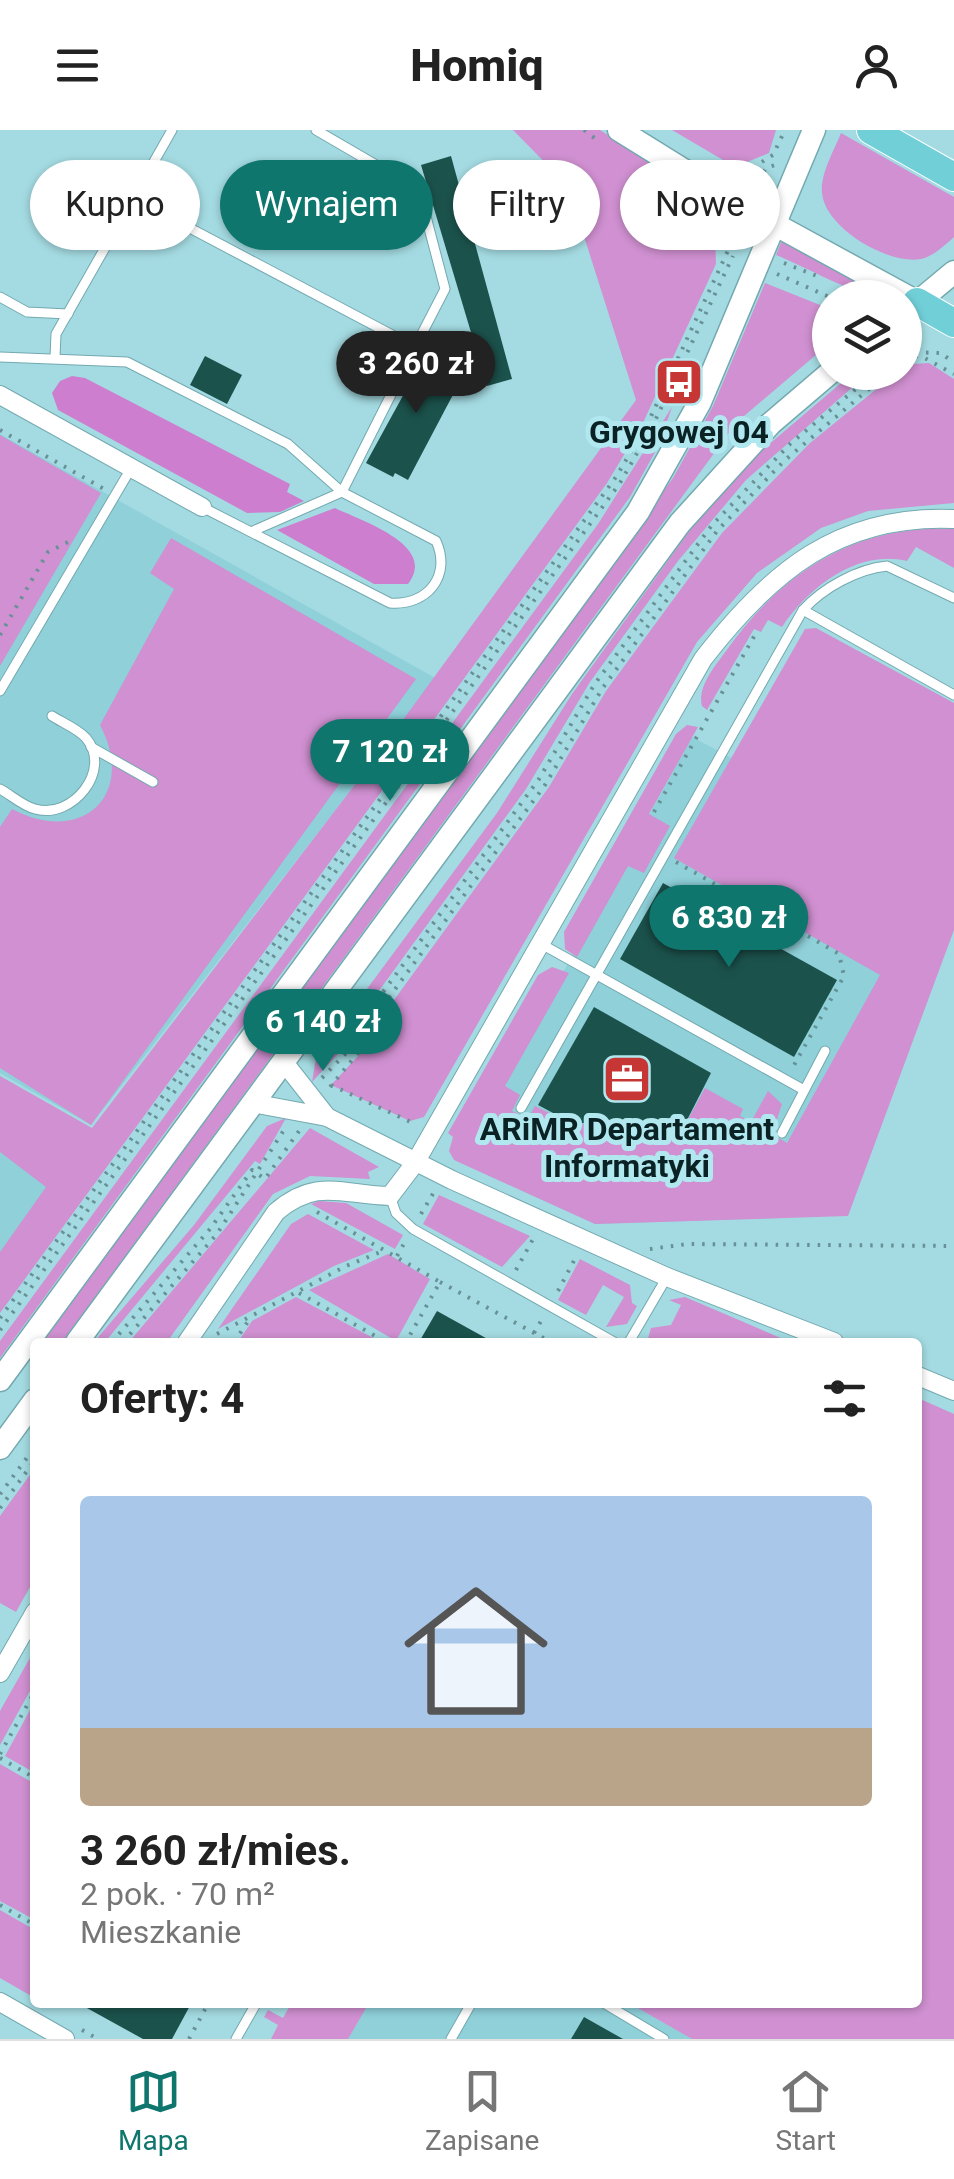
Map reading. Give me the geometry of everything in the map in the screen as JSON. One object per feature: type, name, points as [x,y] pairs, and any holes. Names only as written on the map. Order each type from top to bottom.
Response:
[{"type":"main road","points":[[870,130],[954,177]]},
{"type":"main road","points":[[922,312],[954,323]]},
{"type":"street","points":[[618,130],[668,160]]},
{"type":"street","points":[[780,212],[814,130]]},
{"type":"street","points":[[780,227],[866,280]]},
{"type":"street","points":[[31,1338],[638,512],[700,402],[764,250]]},
{"type":"street","points":[[922,299],[954,272]]},
{"type":"street","points":[[80,1338],[680,522],[770,424],[812,388]]},
{"type":"street","points":[[0,395],[202,507]]},
{"type":"street","points":[[198,1338],[276,1212],[296,1196],[346,1190],[390,1196],[415,1163],[543,946],[703,660],[733,620],[794,563],[836,539],[872,525],[922,518],[954,519]]},
{"type":"street","points":[[283,1061],[312,1108]]},
{"type":"street","points":[[252,1103],[312,1108],[415,1163],[668,1277],[824,1338]]},
{"type":"street","points":[[0,1380],[30,1339]]},
{"type":"street","points":[[922,1378],[954,1391]]},
{"type":"street","points":[[0,1448],[30,1407]]},
{"type":"street","points":[[0,1673],[30,1621]]},
{"type":"street","points":[[0,2002],[65,2039]]},
{"type":"lane","points":[[252,532],[342,492],[445,289],[419,190],[316,130]]},
{"type":"lane","points":[[154,160],[170,131]]},
{"type":"lane","points":[[200,233],[415,348]]},
{"type":"lane","points":[[56,357],[56,334],[104,250]]},
{"type":"lane","points":[[0,297],[26,312],[68,314]]},
{"type":"lane","points":[[0,357],[126,362],[288,444],[342,492],[436,540],[442,555],[440,576],[428,593],[410,605],[390,603],[202,507]]},
{"type":"lane","points":[[0,690],[130,470]]},
{"type":"lane","points":[[521,1108],[803,610],[816,596],[842,581],[887,566],[954,598]]},
{"type":"lane","points":[[803,610],[954,695]]},
{"type":"lane","points":[[0,789],[36,810],[60,809],[78,800],[95,762],[91,748],[85,736],[52,716]]},
{"type":"lane","points":[[91,748],[152,782]]},
{"type":"lane","points":[[543,946],[804,1090]]},
{"type":"lane","points":[[782,1132],[824,1052]]},
{"type":"lane","points":[[390,1196],[396,1213],[412,1229],[607,1338]]},
{"type":"lane","points":[[632,1338],[668,1277]]},
{"type":"lane","points":[[236,2039],[254,2008]]},
{"type":"lane","points":[[452,2039],[469,2008]]},
{"type":"lane","points":[[612,2008],[664,2039]]},
{"type":"path","points":[[765,160],[773,155],[785,130]]},
{"type":"path","points":[[0,1318],[616,477],[646,425],[728,251],[745,261]]},
{"type":"path","points":[[0,1330],[620,483],[661,410],[733,256]]},
{"type":"path","points":[[770,271],[812,289]]},
{"type":"path","points":[[922,355],[941,353],[954,364]]},
{"type":"path","points":[[922,357],[954,374]]},
{"type":"path","points":[[126,1338],[217,1234],[366,1042],[353,1033],[538,779],[594,685],[712,525],[790,444],[854,390]]},
{"type":"path","points":[[115,1338],[210,1229],[252,1170],[265,1179],[359,1038],[546,785],[602,688],[718,531],[784,461],[868,390]]},
{"type":"path","points":[[0,430],[104,489]]},
{"type":"path","points":[[0,634],[48,552],[77,538]]},
{"type":"path","points":[[654,812],[756,633]]},
{"type":"path","points":[[664,854],[752,905],[757,927],[754,934]]},
{"type":"path","points":[[757,927],[782,921],[839,954],[844,976],[786,1080]]},
{"type":"path","points":[[332,1085],[432,1133]]},
{"type":"path","points":[[306,1206],[544,1338]]},
{"type":"path","points":[[622,1256],[628,1242],[648,1250],[688,1244],[954,1246]]},
{"type":"path","points":[[205,1338],[386,1250]]},
{"type":"path","points":[[534,1333],[578,1254],[590,1260]]},
{"type":"path","points":[[411,1338],[440,1282]]},
{"type":"path","points":[[297,1292],[379,1338]]},
{"type":"path","points":[[237,1338],[252,1316]]},
{"type":"path","points":[[0,1494],[30,1454]]},
{"type":"path","points":[[0,1508],[30,1467]]},
{"type":"path","points":[[30,1700],[0,1756],[30,1775]]},
{"type":"path","points":[[0,1905],[30,1921]]},
{"type":"path","points":[[189,2039],[206,2008]]},
{"type":"shaded area","points":[[513,130],[600,130],[646,160],[620,160],[620,250],[716,250],[716,264],[642,425],[607,483],[0,1313],[0,1252],[46,1187],[0,1152],[0,1076],[92,1128],[373,761],[636,400],[588,250],[600,250],[600,160],[542,160]]},
{"type":"shaded area","points":[[672,130],[776,130],[769,153],[752,160],[723,160]]},
{"type":"shaded area","points":[[841,133],[954,197],[954,237],[930,255],[907,259],[876,250],[846,231],[834,219],[822,193],[825,170]]},
{"type":"shaded area","points":[[782,240],[853,280],[831,280],[776,255]]},
{"type":"shaded area","points":[[765,283],[812,302],[812,358],[737,422],[65,1338],[46,1338],[673,478],[713,406]]},
{"type":"shaded area","points":[[922,363],[929,363],[954,379],[954,503],[868,511],[821,528],[757,573],[697,642],[424,1117],[410,1121],[331,1085],[373,1040],[370,1033],[549,787],[606,691],[722,533],[810,443],[875,390],[922,390]]},
{"type":"shaded area","points":[[72,376],[85,378],[290,484],[287,492],[304,501],[280,512],[247,513],[58,410],[52,393],[60,381]]},
{"type":"shaded area","points":[[833,390],[849,390],[746,480],[678,561],[590,682],[526,789],[346,1036],[350,1041],[312,1082],[316,1058],[497,813],[572,694],[693,526],[760,452]]},
{"type":"shaded area","points":[[672,407],[659,445],[630,497],[0,1358],[0,1341],[598,524]]},
{"type":"shaded area","points":[[0,434],[437,679],[91,1125],[0,1073]]},
{"type":"shaded area","points":[[0,435],[101,493],[0,666]]},
{"type":"shaded area","points":[[335,508],[377,527],[405,546],[413,557],[415,570],[408,584],[374,584],[277,530]]},
{"type":"shaded area","points":[[954,529],[954,568],[916,547],[907,561],[888,559],[852,566],[805,599],[782,627],[768,620],[761,632],[754,629],[707,710],[702,706],[704,684],[717,663],[748,623],[797,576],[824,558],[884,535]]},
{"type":"shaded area","points":[[171,538],[416,679],[91,1125],[0,1068],[0,827],[12,809],[37,819],[60,821],[80,817],[96,807],[107,792],[112,773],[110,750],[100,725],[174,589],[150,573]]},
{"type":"shaded area","points":[[816,628],[954,703],[954,930],[848,1216],[595,1224],[454,1160],[449,1151],[453,1137],[448,1133],[538,975],[552,967],[569,973],[505,1086],[520,1095],[512,1111],[528,1118],[535,1106],[572,1124],[685,1125],[705,1088],[743,1109],[740,1116],[751,1122],[768,1091],[782,1104],[772,1134],[787,1143],[880,975],[674,858],[805,629]]},
{"type":"shaded area","points":[[687,725],[698,727],[649,814],[670,826],[644,873],[628,866],[577,957],[565,949],[564,932],[676,734]]},
{"type":"shaded area","points":[[692,737],[954,875],[783,1218],[595,1224],[459,1162]]},
{"type":"shaded area","points":[[0,1099],[78,1144],[0,1272]]},
{"type":"shaded area","points":[[286,1118],[260,1164],[255,1161],[108,1338],[97,1338],[194,1225],[267,1126]]},
{"type":"shaded area","points":[[310,1128],[379,1167],[368,1172],[370,1179],[310,1176],[273,1194],[170,1338],[132,1338]]},
{"type":"shaded area","points":[[439,1195],[530,1236],[502,1267],[423,1224]]},
{"type":"shaded area","points":[[346,1203],[403,1235],[395,1249],[311,1204]]},
{"type":"shaded area","points":[[308,1214],[374,1250],[334,1266],[218,1329],[291,1224]]},
{"type":"shaded area","points":[[388,1254],[430,1279],[398,1338],[391,1338],[309,1290]]},
{"type":"shaded area","points":[[580,1259],[630,1285],[632,1303],[637,1306],[627,1324],[606,1327],[624,1297],[603,1285],[586,1315],[558,1300]]},
{"type":"shaded area","points":[[296,1297],[373,1338],[241,1338],[252,1321]]},
{"type":"shaded area","points":[[685,1297],[781,1338],[648,1338],[651,1328],[671,1325],[681,1305],[669,1300]]},
{"type":"shaded area","points":[[922,1400],[954,1414],[954,2039],[692,2039],[638,2008],[922,2008]]},
{"type":"shaded area","points":[[30,1475],[30,1587],[16,1612],[0,1603],[0,1516]]},
{"type":"shaded area","points":[[30,1658],[30,1691],[0,1745],[0,1711]]},
{"type":"shaded area","points":[[30,1710],[30,1770],[5,1756]]},
{"type":"shaded area","points":[[0,1764],[30,1781],[30,1917],[0,1901]]},
{"type":"shaded area","points":[[0,1910],[30,1927],[30,1995],[0,1978]]},
{"type":"shaded area","points":[[289,2008],[366,2008],[348,2039],[271,2039],[278,2025],[264,2017],[268,2010],[283,2018]]},
{"type":"shaded area","points":[[366,2008],[638,2008],[692,2039],[348,2039]]},
{"type":"building","points":[[451,156],[453,250],[477,250],[512,379],[487,386],[433,205],[433,161]]},
{"type":"building","points":[[428,350],[466,370],[408,480],[395,473],[393,477],[366,463]]},
{"type":"building","points":[[205,356],[242,375],[227,404],[190,385]]},
{"type":"building","points":[[663,883],[837,980],[794,1057],[620,959]]},
{"type":"building","points":[[594,1007],[711,1073],[685,1124],[572,1123],[538,1105]]},
{"type":"building","points":[[437,1311],[486,1338],[421,1338]]},
{"type":"building","points":[[87,2008],[189,2008],[172,2039],[143,2039]]},
{"type":"building","points":[[584,2017],[623,2039],[571,2039]]},
{"type":"place","name":"Grygowej 04","points":[[679,382]]},
{"type":"place","name":"ARiMR Departament Informatyki","points":[[627,1079]]}]
